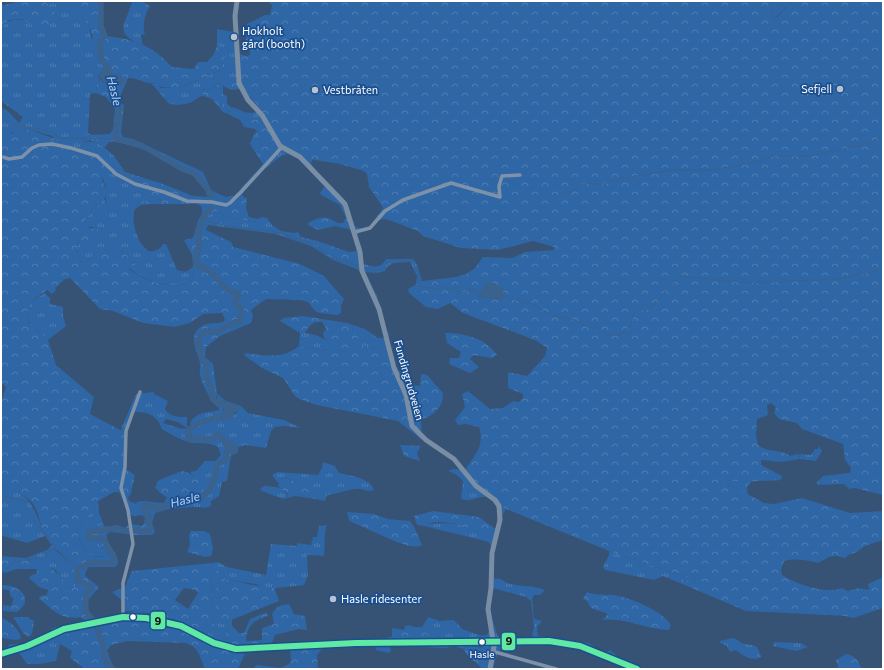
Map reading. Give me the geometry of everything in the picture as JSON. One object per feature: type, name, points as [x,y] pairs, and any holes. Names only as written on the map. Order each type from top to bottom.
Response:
[{"type":"main road","points":[[1,654],[27,646],[64,629],[123,617],[146,618],[180,626],[214,643],[236,649],[356,643],[566,643],[586,648],[637,669]]},
{"type":"street","name":"Fundingrudveien","points":[[238,1],[235,16],[239,83],[248,100],[262,115],[271,133],[282,147],[300,157],[342,200],[355,232],[360,252],[362,271],[379,309],[394,368],[406,394],[412,426],[426,440],[454,459],[481,490],[495,500],[499,506],[500,520],[492,553],[492,588],[488,608],[495,652],[490,669]]},
{"type":"street","points":[[3,157],[22,158],[32,148],[41,144],[67,147],[97,156],[116,174],[135,184],[164,192],[187,201],[213,202],[224,205],[230,203],[282,147]]},
{"type":"street","points":[[355,232],[367,230],[385,211],[409,197],[443,188],[450,183],[500,197],[502,176],[520,175]]},
{"type":"street","points":[[123,617],[123,587],[132,548],[131,531],[122,488],[125,468],[127,426],[140,392]]},
{"type":"street","points":[[495,652],[556,669]]},
{"type":"green space","points":[[19,1],[44,1],[55,10],[54,17],[49,24],[33,25],[21,19],[9,20],[1,27],[1,6]]},
{"type":"green space","points":[[44,1],[69,1],[89,25],[91,37],[103,51],[106,67],[98,75],[100,79],[97,83],[96,93],[90,94],[88,133],[91,135],[83,137],[84,142],[89,141],[97,143],[104,147],[114,156],[114,161],[120,169],[118,172],[137,184],[142,193],[161,200],[159,202],[140,201],[134,216],[134,226],[136,232],[141,243],[148,251],[157,250],[163,244],[166,244],[177,270],[186,271],[193,266],[194,275],[191,282],[184,285],[167,285],[151,281],[135,273],[129,268],[135,262],[129,260],[122,251],[97,253],[90,258],[87,263],[82,263],[77,252],[78,246],[81,240],[86,243],[94,227],[86,227],[85,221],[95,205],[108,206],[105,184],[93,157],[72,151],[52,136],[28,129],[24,132],[12,132],[10,136],[1,141],[1,107],[8,111],[19,123],[23,117],[1,101],[1,27],[13,20],[24,21],[33,25],[49,4]]},
{"type":"green space","points":[[69,1],[101,1],[101,26],[105,36],[125,39],[142,44],[165,59],[172,67],[194,69],[198,62],[207,62],[214,54],[217,45],[219,45],[221,52],[225,56],[221,70],[176,89],[128,78],[120,97],[120,102],[124,105],[121,133],[123,137],[119,142],[109,142],[105,147],[90,140],[85,142],[83,137],[87,135],[110,134],[113,129],[115,109],[106,97],[96,93],[97,83],[100,79],[105,84],[123,77],[107,69],[103,52],[95,45],[89,25]]},
{"type":"green space","points":[[133,1],[141,1],[150,6],[144,20],[145,34],[141,35],[143,45],[129,38],[124,32],[123,28]]},
{"type":"green space","points":[[267,1],[779,1],[771,12],[770,17],[773,18],[777,17],[792,1],[883,1],[883,495],[855,488],[849,489],[844,484],[817,485],[817,482],[823,476],[850,473],[851,468],[845,460],[843,444],[802,429],[797,423],[779,419],[774,413],[776,407],[771,403],[767,405],[768,415],[757,419],[756,436],[758,445],[766,449],[783,452],[790,456],[797,454],[800,459],[781,462],[761,460],[761,465],[782,476],[781,480],[740,482],[728,480],[727,483],[764,503],[774,504],[802,498],[850,513],[883,511],[883,540],[865,546],[845,558],[836,556],[829,557],[818,563],[801,560],[784,561],[781,570],[782,575],[795,582],[812,588],[828,590],[842,588],[848,591],[859,588],[869,590],[868,584],[883,578],[883,608],[853,618],[846,616],[746,611],[675,581],[675,578],[696,583],[697,578],[677,574],[609,551],[506,509],[488,497],[465,470],[478,450],[481,434],[479,427],[466,424],[458,425],[455,420],[465,407],[462,394],[468,391],[490,409],[503,408],[513,401],[519,402],[523,398],[523,394],[508,388],[508,372],[527,376],[545,356],[547,348],[535,340],[463,313],[450,303],[438,309],[426,307],[409,293],[408,289],[422,281],[456,277],[466,274],[475,268],[483,257],[512,258],[525,252],[554,250],[554,247],[533,241],[498,250],[461,248],[423,236],[418,231],[386,219],[382,206],[369,187],[367,174],[364,171],[340,164],[303,158],[283,144],[275,135],[262,111],[244,89],[239,72],[240,54],[246,56],[250,55],[249,43],[246,40],[247,24],[265,15],[270,15],[272,5]]},
{"type":"green space","points":[[779,1],[792,1],[776,17],[772,18],[770,17],[771,12]]},
{"type":"green space","points":[[236,19],[240,61],[250,97],[297,153],[303,158],[313,159],[311,163],[314,169],[343,198],[349,207],[354,226],[363,229],[370,226],[383,208],[386,219],[379,220],[369,230],[359,233],[357,236],[362,248],[363,264],[379,266],[386,259],[413,259],[417,264],[422,281],[416,284],[417,276],[410,262],[394,263],[388,266],[385,271],[378,273],[365,272],[377,296],[387,332],[390,334],[385,336],[378,312],[360,272],[357,269],[333,260],[311,246],[276,234],[208,225],[206,229],[202,229],[201,227],[208,215],[217,211],[225,217],[257,222],[258,219],[262,217],[267,218],[272,225],[281,231],[281,234],[303,242],[314,243],[330,255],[359,265],[355,241],[346,209],[299,159],[288,154],[282,155],[266,168],[245,189],[242,195],[245,198],[239,198],[228,206],[221,205],[215,197],[206,195],[207,193],[195,177],[148,151],[119,142],[123,137],[133,139],[203,172],[211,190],[225,197],[234,196],[263,164],[250,143],[256,131],[259,134],[259,140],[262,142],[260,150],[275,141],[263,121],[245,119],[229,111],[228,114],[223,112],[223,94],[227,96],[227,103],[230,107],[247,113],[257,111],[237,83],[218,83],[212,88],[201,90],[203,96],[191,102],[179,105],[169,104],[152,84],[155,83],[161,88],[179,88],[221,70],[219,45],[217,45],[217,29],[234,32]]},
{"type":"green space","points":[[219,83],[237,83],[240,89],[231,90],[223,86],[223,112],[212,99],[203,96],[201,90],[212,88]]},
{"type":"green space","points":[[231,110],[245,119],[257,120],[261,117],[275,141],[272,144],[273,150],[271,153],[260,150],[262,142],[259,140],[259,134],[255,129],[244,127],[240,120],[228,114]]},
{"type":"green space","points":[[28,129],[67,143],[72,151],[93,157],[103,163],[102,180],[108,193],[104,199],[108,206],[107,211],[102,212],[99,205],[95,205],[85,221],[86,227],[104,231],[97,241],[86,243],[80,241],[78,252],[82,263],[87,263],[89,259],[101,251],[106,249],[116,249],[135,262],[135,265],[131,266],[129,269],[151,281],[167,285],[184,285],[191,282],[194,275],[192,255],[184,240],[193,238],[198,220],[202,214],[202,207],[197,204],[150,204],[141,205],[133,210],[140,201],[159,202],[161,200],[142,193],[137,189],[137,184],[118,174],[119,169],[114,161],[114,156],[125,172],[163,184],[193,196],[215,197],[221,205],[228,206],[239,198],[247,198],[246,208],[249,217],[258,219],[258,222],[225,217],[217,211],[208,215],[201,227],[202,229],[206,229],[231,242],[233,247],[300,264],[324,276],[344,299],[341,306],[341,313],[338,315],[319,313],[315,311],[308,302],[300,300],[266,299],[251,310],[253,316],[251,323],[220,336],[206,347],[205,357],[213,364],[217,394],[214,403],[211,401],[201,379],[200,363],[195,348],[194,338],[197,330],[202,326],[223,322],[225,320],[222,313],[203,314],[190,323],[175,327],[143,323],[113,311],[100,309],[70,278],[65,279],[55,288],[56,290],[52,294],[47,290],[30,302],[26,317],[31,325],[48,340],[56,365],[94,397],[90,414],[124,432],[127,437],[126,469],[135,475],[131,493],[128,498],[129,501],[140,505],[143,512],[142,515],[130,515],[128,508],[119,492],[114,492],[98,501],[91,513],[81,523],[77,530],[79,540],[83,548],[89,554],[94,556],[103,557],[108,554],[97,542],[90,541],[87,537],[86,532],[88,529],[94,527],[110,527],[115,525],[124,528],[131,524],[142,526],[144,524],[154,528],[155,532],[152,535],[134,535],[111,532],[107,534],[108,541],[116,555],[118,564],[115,567],[89,567],[86,571],[85,576],[99,587],[88,600],[89,612],[93,618],[85,620],[81,617],[74,618],[58,614],[39,599],[40,596],[47,595],[48,590],[39,587],[29,578],[37,573],[37,569],[16,569],[5,573],[1,571],[1,556],[25,558],[37,564],[47,565],[62,577],[66,587],[75,587],[76,584],[73,580],[72,572],[67,561],[49,542],[45,535],[37,511],[33,504],[18,492],[1,487],[1,402],[6,387],[1,382],[1,141],[15,132],[24,132]]},
{"type":"green space","points":[[325,186],[342,202],[352,230],[335,226],[318,230],[308,225],[308,223],[320,218],[328,218],[343,223],[346,218],[340,205],[321,195],[320,193]]},
{"type":"green space","points":[[281,231],[294,233],[298,232],[301,237],[318,241],[349,252],[357,251],[359,265],[330,255],[314,243],[307,243],[281,234]]},
{"type":"green space","points":[[45,293],[50,298],[50,304],[63,307],[63,316],[66,326],[48,340],[31,325],[26,317],[30,302]]},
{"type":"green space","points":[[303,316],[353,325],[352,331],[357,334],[358,338],[352,340],[350,343],[380,349],[389,354],[396,367],[410,385],[420,386],[421,374],[427,375],[443,393],[443,398],[439,407],[434,413],[421,420],[422,440],[398,421],[317,405],[299,399],[295,396],[283,378],[262,368],[244,355],[246,353],[274,356],[287,353],[299,346],[324,351],[327,350],[329,342],[324,338],[323,334],[326,328],[322,322],[314,323],[305,333],[300,333],[280,321],[283,318]]},
{"type":"green space","points":[[353,325],[365,329],[378,338],[385,338],[389,354],[380,349],[350,343]]},
{"type":"green space","points":[[300,333],[311,334],[323,338],[329,342],[329,348],[324,351],[299,346]]},
{"type":"green space","points":[[445,333],[467,335],[487,344],[497,355],[492,358],[473,355],[470,359],[479,367],[470,373],[449,364],[450,358],[459,358],[461,352],[447,343]]},
{"type":"green space","points":[[154,392],[154,394],[168,401],[165,409],[169,414],[178,417],[187,417],[187,426],[189,426],[187,428],[178,422],[166,419],[163,423],[182,429],[186,428],[186,434],[192,437],[190,432],[192,428],[190,425],[194,417],[202,413],[219,410],[219,407],[214,403],[216,401],[223,406],[223,413],[227,417],[237,413],[237,406],[221,400],[217,397],[217,394],[226,401],[241,406],[248,413],[284,420],[301,428],[284,426],[275,427],[271,431],[266,448],[245,445],[236,448],[231,455],[227,481],[222,482],[219,496],[211,501],[211,506],[205,508],[175,508],[155,513],[152,523],[154,528],[144,524],[145,518],[142,515],[143,512],[140,505],[135,503],[146,501],[164,503],[167,497],[189,502],[202,500],[196,479],[190,472],[196,471],[205,461],[215,461],[221,455],[218,447],[215,445],[190,442],[169,433],[162,429],[155,418],[145,413],[135,412],[130,418],[127,437],[121,429],[136,394]]},
{"type":"green space","points":[[400,445],[421,446],[417,453],[420,461],[404,456]]},
{"type":"green space","points":[[819,446],[822,451],[816,461],[800,459],[798,454],[811,455],[815,449],[818,449]]},
{"type":"green space","points":[[323,462],[335,466],[339,473],[354,476],[368,482],[374,490],[348,490],[327,495],[325,501],[316,499],[305,487],[293,480],[283,477],[278,483],[272,475],[277,472],[318,475],[322,468]]},
{"type":"green space","points":[[453,469],[465,470],[488,497],[481,497],[472,500],[461,499],[463,481],[457,475],[448,471]]},
{"type":"green space","points":[[182,471],[191,474],[198,480],[206,497],[200,500],[186,502],[179,501],[165,496],[155,487],[159,480]]},
{"type":"green space","points":[[282,477],[301,485],[316,499],[295,496],[288,498],[287,493],[278,486]]},
{"type":"green space","points":[[728,480],[740,482],[752,481],[747,487],[748,495],[727,483]]},
{"type":"green space","points":[[264,486],[284,490],[288,498],[283,499],[262,491],[260,489]]},
{"type":"green space","points":[[1,487],[19,492],[25,497],[35,511],[45,536],[27,543],[3,536],[1,533]]},
{"type":"green space","points":[[492,499],[506,509],[503,514],[493,555],[494,579],[499,579],[515,585],[537,587],[545,590],[540,595],[534,595],[532,599],[534,619],[542,621],[537,627],[538,636],[589,643],[596,648],[607,652],[610,650],[620,659],[645,669],[630,669],[582,650],[553,644],[504,645],[497,654],[493,669],[482,647],[469,646],[464,649],[453,646],[446,648],[393,646],[390,647],[391,651],[389,653],[376,650],[376,647],[341,646],[339,648],[290,648],[289,651],[277,649],[248,653],[233,653],[227,652],[197,636],[179,630],[153,625],[128,623],[89,626],[87,633],[72,633],[57,640],[60,644],[56,661],[39,664],[27,664],[19,653],[1,656],[8,649],[9,644],[21,644],[33,641],[53,628],[93,618],[137,611],[195,628],[214,625],[211,613],[212,563],[218,562],[227,567],[266,575],[271,544],[297,546],[297,543],[311,545],[313,537],[317,537],[319,526],[327,525],[324,556],[307,555],[308,575],[304,585],[267,589],[256,584],[226,580],[218,567],[221,624],[232,619],[232,626],[225,630],[230,645],[381,640],[387,639],[388,637],[429,639],[422,627],[428,617],[440,621],[454,620],[462,629],[482,636],[487,635],[490,629],[489,592],[491,546],[489,542],[420,525],[435,523],[458,524],[472,528],[489,538],[494,528],[496,528],[498,513],[495,502]],"holes":[[[493,588],[526,597],[531,601],[534,627],[532,637],[499,637],[497,635],[490,610]]]},
{"type":"green space","points":[[98,501],[99,513],[104,525],[94,527],[96,538],[101,547],[108,552],[106,556],[99,557],[89,554],[85,550],[80,541],[77,530]]},
{"type":"green space","points":[[433,511],[479,517],[494,528],[489,538],[471,528],[453,523],[439,522],[417,525],[414,516]]},
{"type":"green space","points":[[347,512],[374,514],[388,519],[410,521],[422,545],[416,547],[408,546],[353,523],[349,520]]},
{"type":"green space","points":[[191,531],[204,531],[210,534],[213,548],[211,556],[205,557],[187,552],[190,545],[189,535]]},
{"type":"green space","points":[[52,545],[72,568],[73,580],[76,584],[75,587],[66,587],[58,572],[49,567],[32,562],[26,558],[47,550]]},
{"type":"green space","points":[[609,551],[677,574],[697,578],[697,583],[675,579],[675,581],[663,576],[654,580],[605,570],[603,567],[609,555]]},
{"type":"green space","points":[[212,563],[211,613],[214,625],[202,632],[175,620],[154,614],[124,611],[125,603],[112,592],[125,587],[132,571]],"holes":[[[184,588],[195,590],[198,593],[188,609],[175,600]]]},
{"type":"green space","points":[[218,566],[226,580],[265,587],[274,587],[279,601],[221,624],[216,608],[215,598],[215,593],[219,583],[216,577]]},
{"type":"green space","points":[[1,585],[7,585],[19,589],[25,597],[25,602],[17,612],[3,611],[3,605],[11,606],[14,598],[11,597],[9,590],[1,589]]},
{"type":"green space","points":[[587,592],[593,594],[614,595],[637,602],[661,614],[671,625],[669,630],[652,628],[619,620],[602,620],[608,614],[591,608],[587,601],[583,599]]},
{"type":"green space","points":[[289,604],[294,614],[305,616],[307,630],[299,629],[275,635],[271,645],[230,645],[225,630],[232,626],[239,633],[244,633],[250,619],[267,612],[268,616],[258,619],[249,628],[246,641],[262,640],[262,628],[274,624],[272,614],[274,611],[279,606]]},
{"type":"green space","points":[[13,617],[27,617],[34,621],[32,634],[29,637],[23,633]]},
{"type":"green space","points":[[1,618],[14,626],[19,632],[21,639],[15,640],[1,638]]},
{"type":"green space","points":[[108,623],[137,623],[185,631],[212,646],[233,653],[245,654],[238,669],[205,669],[194,647],[185,643],[127,641],[111,645],[107,651],[114,669],[85,669],[70,658],[72,651],[60,644],[57,640],[66,634],[87,633],[88,626]]},
{"type":"green space","points":[[409,625],[413,627],[422,627],[430,639],[392,638],[392,628],[404,630],[405,626]]},
{"type":"green space","points":[[733,638],[742,643],[756,647],[760,652],[761,657],[751,659],[736,650],[730,652],[727,646],[720,643],[720,641]]},
{"type":"green space","points":[[774,642],[801,643],[808,647],[796,651],[773,646]]},
{"type":"green space","points":[[469,646],[491,649],[489,669],[482,669],[467,655],[464,649]]},
{"type":"green space","points":[[321,647],[322,649],[317,655],[318,669],[254,669],[255,666],[258,665],[280,668],[289,664],[291,660],[290,648]]},
{"type":"green space","points":[[846,654],[851,655],[859,662],[861,667],[860,669],[839,669],[836,660]]},
{"type":"shaded area","points":[[106,67],[108,70],[121,76],[125,80],[121,86],[113,82],[105,84],[98,75]]},
{"type":"shaded area","points":[[487,283],[494,283],[502,288],[505,297],[500,300],[478,297]]},
{"type":"shaded area","points":[[217,397],[237,406],[240,410],[227,417],[219,417],[224,410],[221,403],[216,401]]},
{"type":"waterway","name":"Hasle","points":[[101,1],[101,26],[105,36],[100,41],[101,60],[108,68],[115,101],[119,109],[115,139],[141,145],[182,169],[194,173],[213,196]]},
{"type":"waterway","name":"Hasle","points":[[1,119],[11,122],[16,127],[45,130],[59,138],[115,139]]},
{"type":"waterway","points":[[561,193],[568,194],[585,183],[604,184],[619,179],[673,170],[712,170],[752,163],[774,156],[810,156],[862,145],[883,137]]},
{"type":"waterway","name":"Hasle","points":[[113,669],[106,662],[104,648],[95,624],[85,611],[86,593],[92,588],[77,579],[77,569],[89,563],[112,563],[115,559],[104,540],[100,538],[88,537],[89,532],[118,528],[127,531],[139,530],[148,532],[151,528],[148,523],[149,517],[144,510],[145,505],[159,509],[169,505],[192,501],[205,495],[212,486],[217,464],[225,461],[227,451],[234,452],[236,450],[232,444],[226,445],[225,441],[218,434],[212,439],[194,438],[191,440],[187,434],[199,423],[212,419],[230,417],[232,410],[230,405],[219,405],[212,398],[212,390],[206,377],[207,367],[200,354],[201,348],[197,342],[204,331],[217,332],[233,323],[240,321],[241,310],[234,301],[239,296],[237,293],[227,290],[212,273],[196,264],[199,246],[198,230],[206,214],[211,209]]},
{"type":"waterway","points":[[204,219],[225,226],[269,231],[291,236]]},
{"type":"waterway","points":[[295,237],[311,243],[331,258],[358,266]]},
{"type":"waterway","points":[[364,268],[375,270],[383,269],[390,260],[412,261],[418,271],[419,286],[438,289],[444,287],[464,293],[470,289],[480,294]]},
{"type":"waterway","points":[[613,335],[620,335],[630,327],[634,313],[638,310],[650,309],[679,276],[749,283],[840,279],[883,269]]},
{"type":"waterway","points":[[505,297],[535,305],[549,315],[572,319],[588,327],[599,328],[604,333],[611,335]]},
{"type":"waterway","points":[[4,496],[26,501],[26,509],[55,548],[79,568]]},
{"type":"waterway","points":[[6,569],[14,562],[46,557],[47,553],[55,548]]},
{"type":"transit line","name":"9","points":[[1,654],[27,646],[64,629],[123,617],[146,618],[181,626],[214,643],[236,649],[356,643],[549,641],[580,646],[637,669]]},
{"type":"place","name":"Hokholt gård (booth)","points":[[234,37]]},
{"type":"place","name":"Sefjell","points":[[840,89]]},
{"type":"place","name":"Vestbråten","points":[[315,90]]},
{"type":"place","name":"Hasle ridesenter","points":[[333,599]]},
{"type":"place","name":"Hasle","points":[[482,642]]}]
